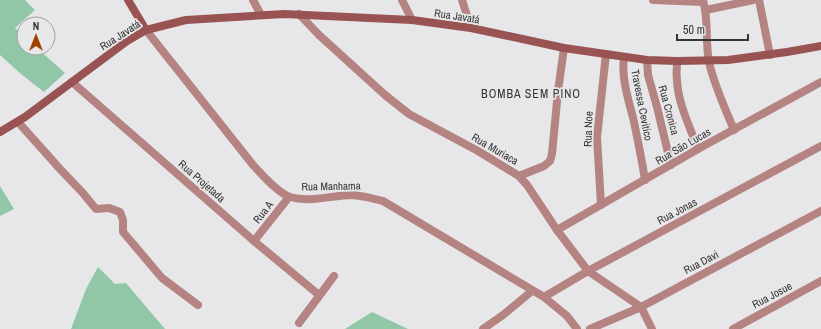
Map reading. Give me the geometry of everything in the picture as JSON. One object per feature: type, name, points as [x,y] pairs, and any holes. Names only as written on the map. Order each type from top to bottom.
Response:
[{"type":"street","points":[[128,0],[146,30]]},
{"type":"street","points":[[253,0],[261,15]]},
{"type":"street","points":[[402,0],[412,20]]},
{"type":"street","points":[[462,0],[471,28]]},
{"type":"street","points":[[653,0],[703,1],[706,10],[709,61],[734,130]]},
{"type":"street","points":[[706,10],[753,0]]},
{"type":"street","points":[[759,0],[770,55]]},
{"type":"street","name":"Rua Javatá","points":[[0,132],[18,122],[126,41],[146,30],[186,20],[299,14],[412,20],[471,28],[564,48],[647,60],[709,61],[770,55],[821,46]]},
{"type":"street","name":"Rua Muriaca","points":[[299,14],[319,35],[385,95],[409,114],[478,151],[519,176],[588,271],[641,307],[652,329]]},
{"type":"street","name":"Rua Manhama","points":[[146,30],[253,165],[272,185],[290,197],[307,199],[352,196],[371,197],[383,201],[544,297],[566,316],[577,329]]},
{"type":"street","points":[[519,176],[544,166],[550,161],[564,48]]},
{"type":"street","name":"Rua Noe","points":[[601,205],[597,137],[606,54]]},
{"type":"street","name":"Travessa Cevitico","points":[[624,57],[623,72],[626,93],[638,140],[645,180]]},
{"type":"street","name":"Rua Cronica","points":[[647,60],[648,75],[671,165]]},
{"type":"street","points":[[677,61],[677,81],[679,94],[683,110],[698,149]]},
{"type":"street","name":"Rua Projetada","points":[[72,82],[254,241],[319,295]]},
{"type":"street","name":"Rua São Lucas","points":[[557,230],[698,149],[821,82]]},
{"type":"street","points":[[18,122],[96,209],[109,208],[120,212],[123,220],[123,232],[162,278],[198,305]]},
{"type":"street","name":"Rua Jonas","points":[[544,297],[588,271],[821,146]]},
{"type":"street","name":"Rua A","points":[[254,241],[290,197]]},
{"type":"street","name":"Rua Davi","points":[[590,329],[641,307],[821,211]]},
{"type":"street","points":[[299,323],[334,276]]},
{"type":"street","name":"Rua Josue","points":[[733,329],[821,281]]},
{"type":"street","points":[[483,329],[532,291]]},
{"type":"green space","points":[[0,0],[25,0],[35,10],[28,16],[16,16],[16,56],[46,56],[65,73],[44,92],[0,55]]},
{"type":"green space","points":[[0,186],[14,209],[0,216]]},
{"type":"green space","points":[[98,267],[115,284],[126,283],[165,329],[71,329],[86,289]]},
{"type":"green space","points":[[372,312],[408,329],[345,329]]},
{"type":"district","name":"BOMBA SEM PINO","points":[[531,94]]}]
